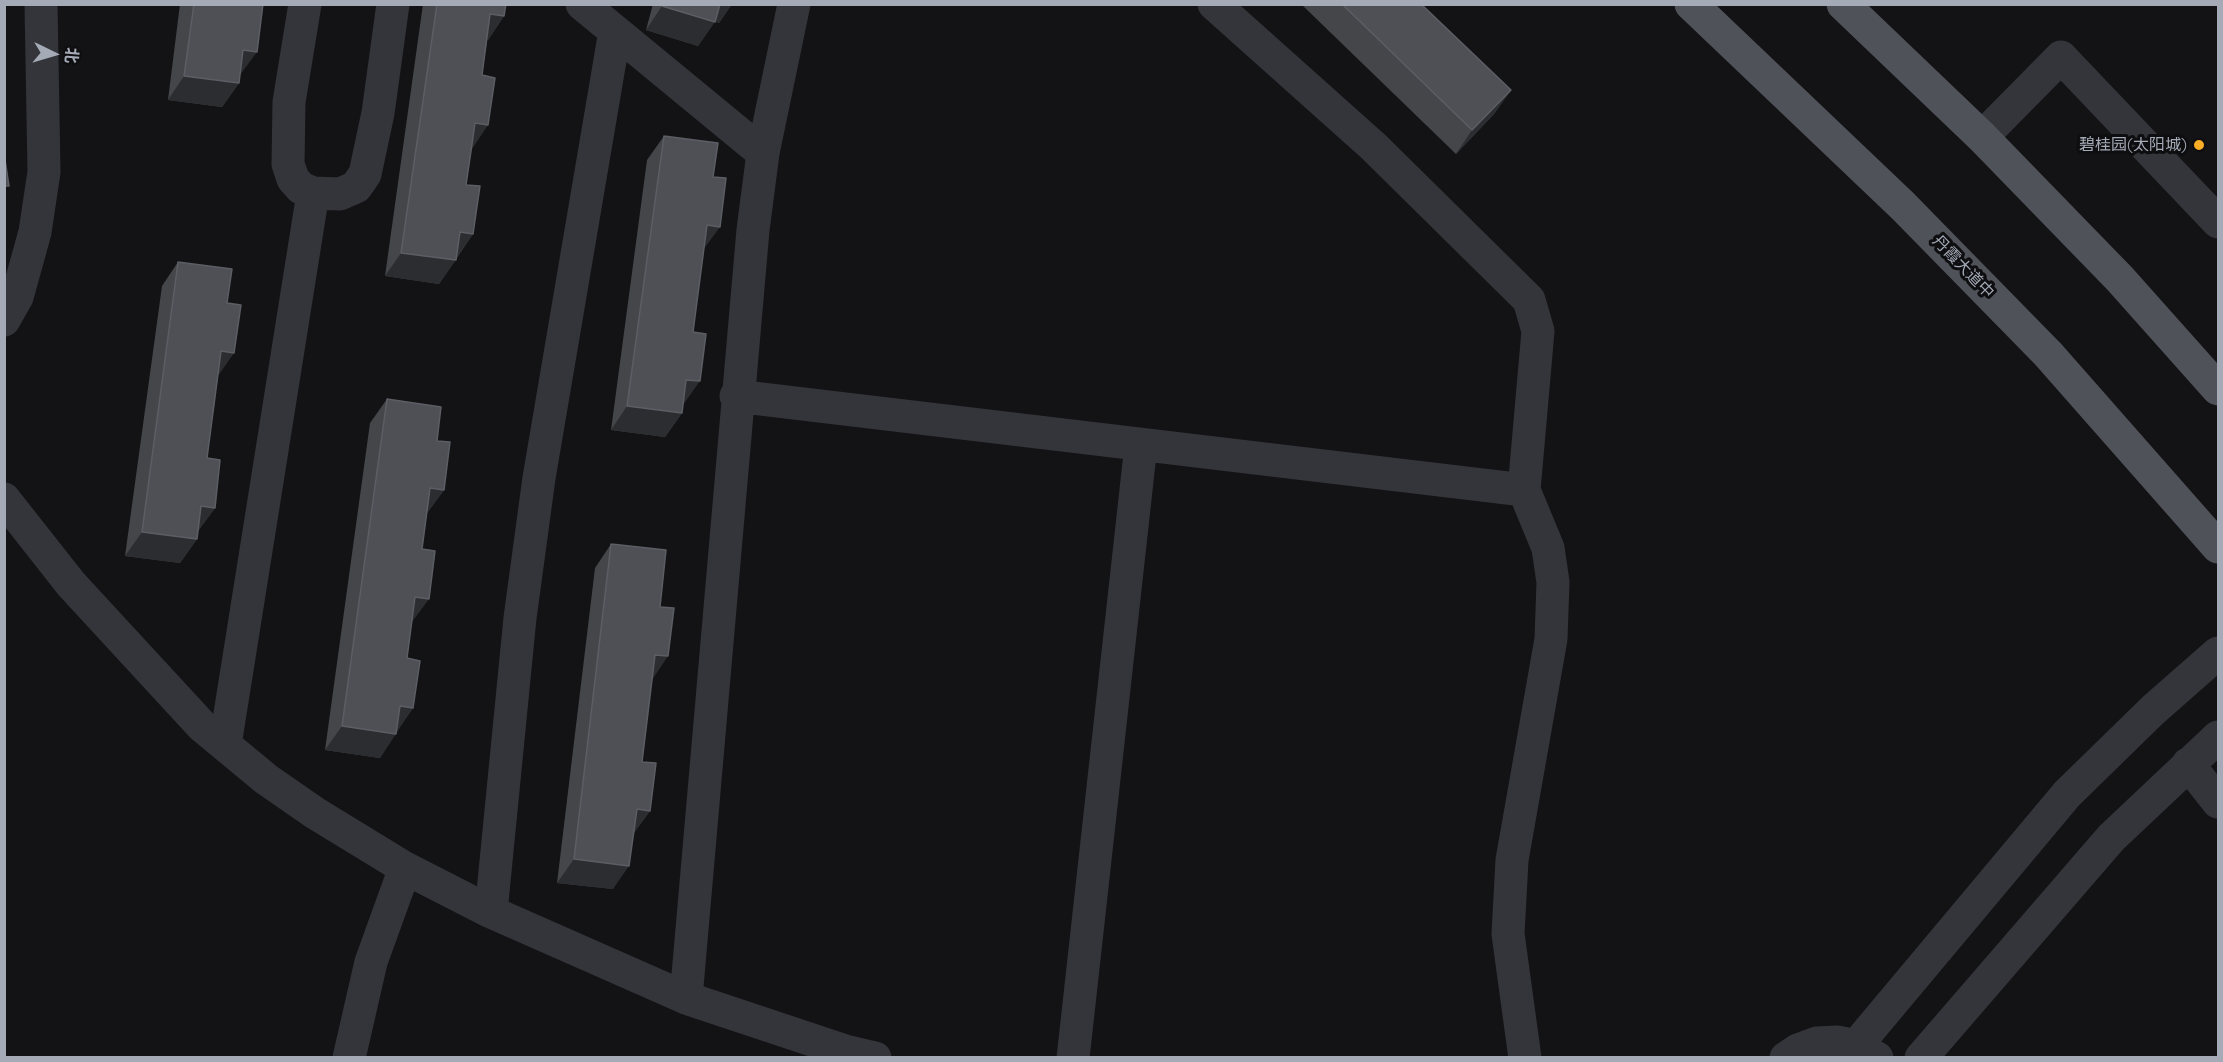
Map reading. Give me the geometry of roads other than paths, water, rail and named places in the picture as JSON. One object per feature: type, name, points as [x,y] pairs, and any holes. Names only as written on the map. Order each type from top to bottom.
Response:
[{"type":"main road","name":"丹霞大道中","points":[[1691,4],[1903,206],[2040,346],[2218,547]]},
{"type":"main road","points":[[1843,4],[1982,137],[2120,279],[2218,389]]},
{"type":"street","points":[[4,320],[17,297],[35,232],[44,172],[41,4]]},
{"type":"street","points":[[304,4],[289,102],[288,164],[292,179],[301,188],[313,193],[340,194],[356,187],[365,174],[378,113],[393,4]]},
{"type":"street","points":[[582,4],[763,153]]},
{"type":"street","points":[[686,998],[736,396],[753,230],[763,153],[794,4]]},
{"type":"street","points":[[1214,4],[1374,147],[1529,300],[1538,331],[1524,490],[1548,548],[1553,582],[1551,639],[1512,860],[1508,934],[1526,1058]]},
{"type":"street","points":[[491,912],[520,618],[536,501],[615,31]]},
{"type":"street","points":[[1982,137],[2061,57],[2218,222]]},
{"type":"street","points":[[225,745],[313,193]]},
{"type":"street","points":[[736,396],[1524,490]]},
{"type":"street","points":[[1073,1058],[1142,444]]},
{"type":"street","points":[[4,499],[71,584],[202,726],[315,813],[405,868],[491,912],[686,998],[845,1051],[875,1058]]},
{"type":"street","points":[[1786,1058],[1798,1050],[1817,1043],[1837,1042],[1867,1052],[2067,794],[2152,710],[2218,653]]},
{"type":"street","points":[[1922,1058],[2111,838],[2218,737]]},
{"type":"street","points":[[2188,764],[2218,802]]},
{"type":"street","points":[[349,1058],[370,962],[405,868]]},
{"type":"place","name":"碧桂园(太阳城)","points":[[2199,145]]}]
